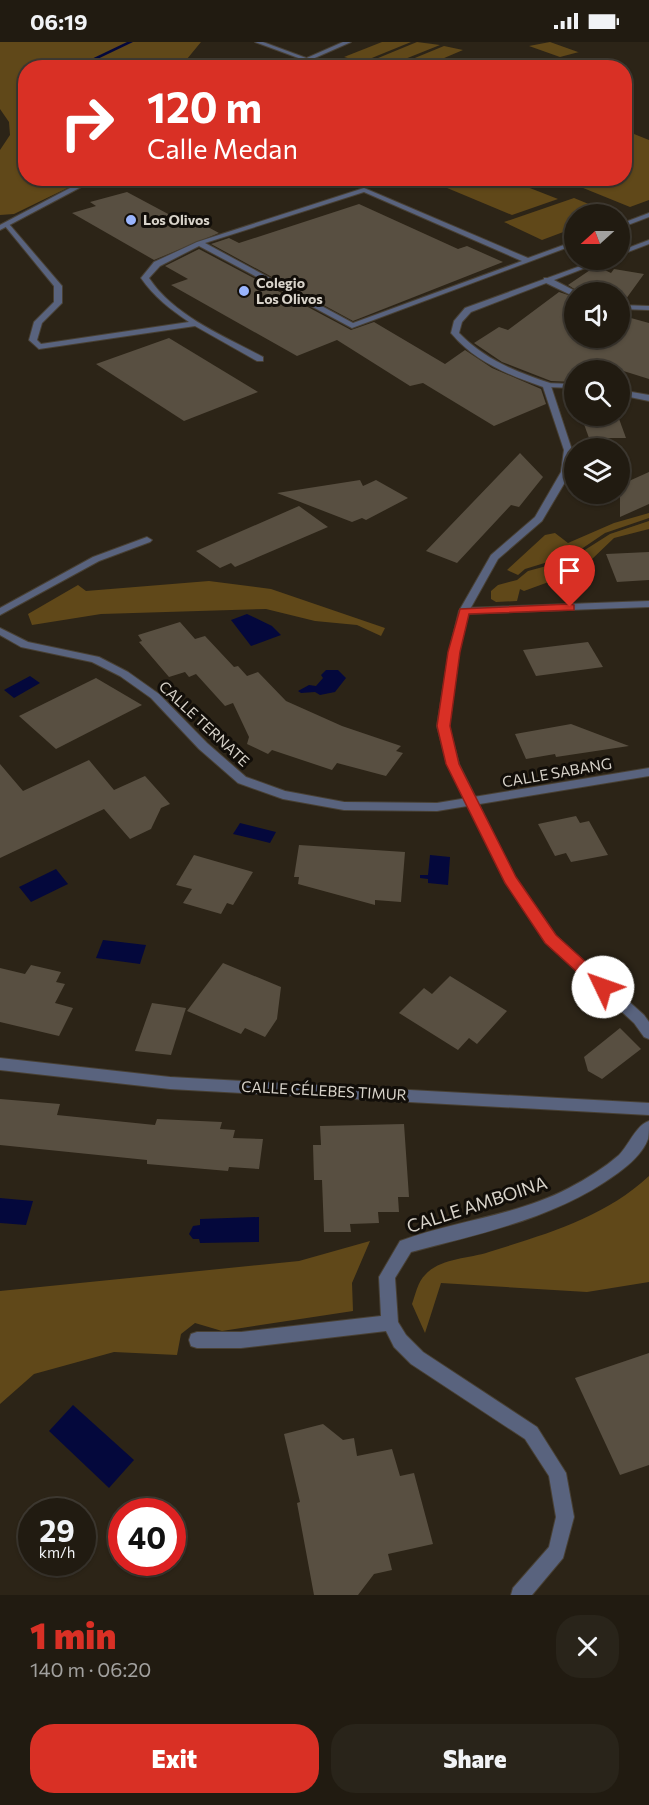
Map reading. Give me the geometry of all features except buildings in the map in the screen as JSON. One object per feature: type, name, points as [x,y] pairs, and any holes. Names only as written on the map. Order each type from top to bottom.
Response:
[{"type":"street","points":[[258,42],[270,44],[306,59],[348,42]]},
{"type":"street","points":[[80,186],[4,227],[58,286],[58,303],[38,322],[33,340],[39,347],[197,323]]},
{"type":"street","points":[[260,359],[197,323],[150,288],[145,278],[157,264],[199,243],[364,190],[528,261]]},
{"type":"street","points":[[630,222],[649,215]]},
{"type":"street","points":[[630,249],[649,242]]},
{"type":"street","points":[[199,243],[352,326],[564,247]]},
{"type":"street","points":[[564,386],[547,385],[484,360],[466,347],[455,333],[458,321],[468,310],[574,270]]},
{"type":"street","points":[[547,280],[564,288]]},
{"type":"street","points":[[630,307],[649,308]]},
{"type":"street","points":[[547,385],[568,450],[566,472],[539,519],[495,557],[464,611],[454,652],[443,726],[453,764],[470,803],[510,879],[550,939],[639,1019],[649,1033]]},
{"type":"street","points":[[630,395],[649,398]]},
{"type":"street","points":[[0,612],[96,560],[147,540]]},
{"type":"street","points":[[464,611],[649,604]]},
{"type":"street","name":"CALLE TERNATE","points":[[0,631],[24,645],[95,659],[124,674],[154,696],[203,746],[242,780],[259,788],[344,806],[437,807],[470,803]]},
{"type":"street","name":"CALLE SABANG","points":[[470,803],[649,772]]},
{"type":"street","name":"CALLE CÉLEBES TIMUR","points":[[0,1064],[170,1083],[649,1109]]},
{"type":"street","name":"CALLE AMBOINA","points":[[390,1323],[387,1277],[406,1246],[537,1208],[584,1188],[622,1162],[649,1127]]},
{"type":"street","points":[[197,1340],[241,1340],[390,1323],[400,1341],[417,1358],[531,1433],[557,1473],[565,1517],[557,1552],[520,1595]]},
{"type":"shaded area","points":[[0,42],[201,42],[185,60],[18,60],[18,186],[72,186],[14,214],[0,215],[0,150],[10,135],[9,122],[0,109]]},
{"type":"shaded area","points":[[382,42],[411,42],[367,60],[344,57]]},
{"type":"shaded area","points":[[417,42],[440,45],[402,60],[373,60]]},
{"type":"shaded area","points":[[550,42],[579,52],[560,57],[529,46]]},
{"type":"shaded area","points":[[444,46],[463,50],[439,60],[410,60]]},
{"type":"shaded area","points":[[632,133],[649,140],[649,200],[630,207],[630,204],[623,204],[578,186],[632,186]]},
{"type":"shaded area","points":[[442,186],[525,186],[558,199],[512,215]]},
{"type":"shaded area","points":[[574,198],[589,204],[564,204],[564,232],[542,240],[504,222]]},
{"type":"shaded area","points":[[649,513],[649,518],[605,533],[574,554],[525,569],[518,575],[507,570],[545,535],[555,533],[568,543],[614,523]]},
{"type":"shaded area","points":[[649,521],[649,529],[614,538],[590,561],[565,576],[524,591],[520,589],[517,601],[496,602],[491,599],[491,591],[498,585],[517,580],[528,571],[569,560],[610,534]]},
{"type":"shaded area","points":[[209,581],[271,589],[385,628],[381,636],[357,625],[315,621],[266,609],[101,614],[32,625],[28,614],[78,585],[86,591]]},
{"type":"shaded area","points":[[247,614],[272,626],[281,635],[251,646],[231,620]]},
{"type":"shaded area","points":[[326,670],[338,670],[346,678],[335,692],[320,695],[315,692],[301,693],[298,691],[309,685],[316,686]]},
{"type":"shaded area","points":[[30,676],[40,683],[14,698],[4,690]]},
{"type":"shaded area","points":[[240,823],[276,832],[270,843],[233,834]]},
{"type":"shaded area","points":[[430,855],[450,857],[448,885],[428,883],[428,879],[420,878],[420,875],[428,875]]},
{"type":"shaded area","points":[[56,869],[68,884],[31,902],[19,887]]},
{"type":"shaded area","points":[[103,940],[146,945],[140,964],[96,958]]},
{"type":"shaded area","points":[[649,1176],[649,1282],[587,1292],[441,1283],[425,1333],[412,1304],[420,1281],[431,1269],[446,1262],[489,1252],[574,1223],[613,1203],[632,1191]]},
{"type":"shaded area","points":[[0,1198],[33,1201],[26,1225],[0,1223]]},
{"type":"shaded area","points":[[259,1217],[259,1242],[200,1243],[199,1239],[193,1239],[189,1234],[193,1226],[200,1225],[200,1219]]},
{"type":"shaded area","points":[[370,1241],[352,1283],[353,1311],[222,1331],[195,1323],[181,1334],[177,1355],[114,1352],[34,1374],[0,1404],[0,1291],[299,1261]]},
{"type":"shaded area","points":[[73,1405],[134,1460],[109,1488],[49,1431]]},
{"type":"waterway","points":[[92,60],[131,42]]},
{"type":"place","name":"Los Olivos","points":[[131,220]]},
{"type":"place","name":"Colegio Los Olivos","points":[[244,291]]},
{"type":"route","points":[[570,607],[464,611],[454,652],[443,726],[453,764],[470,803],[510,879],[550,939],[603,987]]}]
